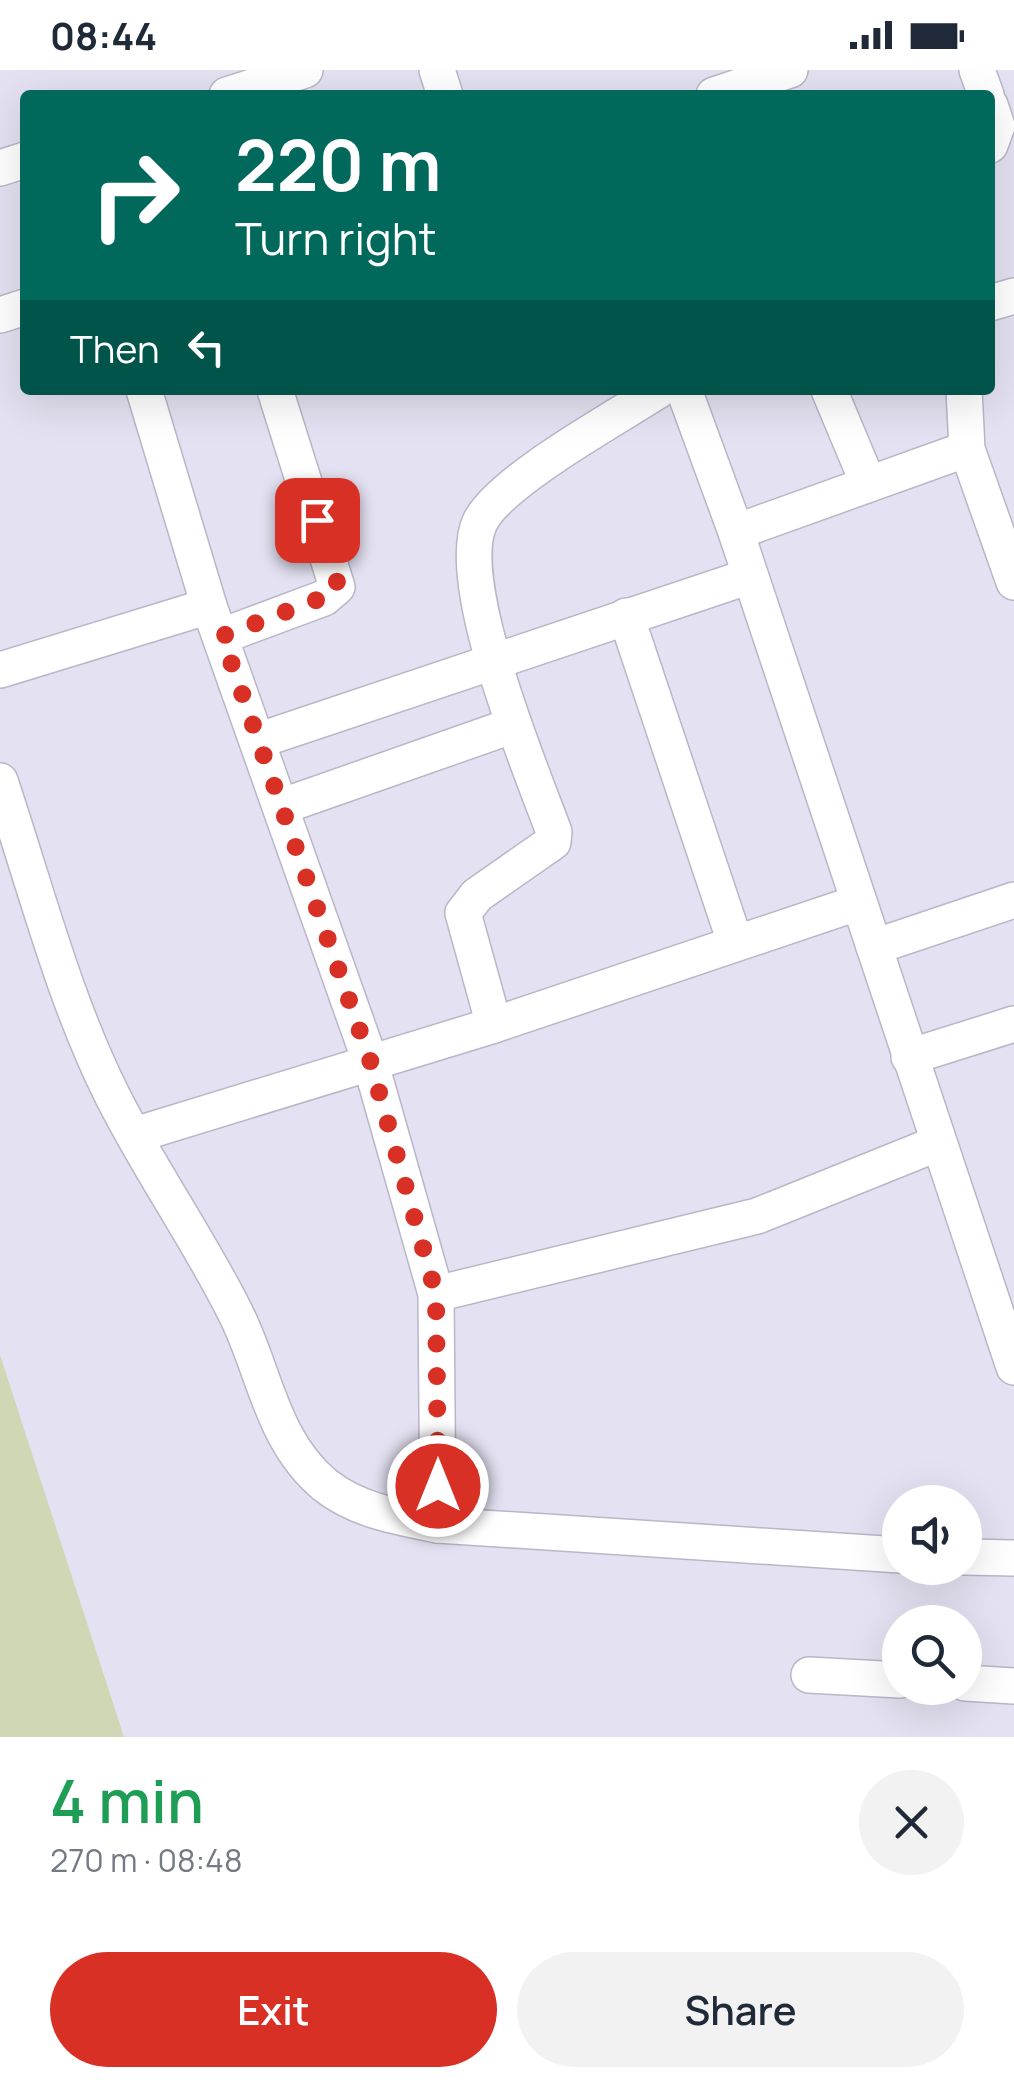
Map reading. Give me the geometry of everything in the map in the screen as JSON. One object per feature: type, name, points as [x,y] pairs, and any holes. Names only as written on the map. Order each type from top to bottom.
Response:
[{"type":"street","points":[[243,90],[305,70]]},
{"type":"street","points":[[729,90],[790,70]]},
{"type":"street","points":[[146,395],[215,621],[370,1060],[436,1294],[438,1525]]},
{"type":"street","points":[[0,670],[324,598],[337,588],[277,395]]},
{"type":"street","points":[[494,1024],[463,914],[477,895],[553,842],[554,832],[491,660],[474,548],[481,520],[534,471],[651,395]]},
{"type":"street","points":[[686,395],[736,532],[936,1144],[1002,1296],[1014,1367]]},
{"type":"street","points":[[832,395],[868,483]]},
{"type":"street","points":[[964,395],[968,449],[1014,582]]},
{"type":"street","points":[[736,532],[968,449]]},
{"type":"street","points":[[260,740],[750,576]]},
{"type":"street","points":[[626,616],[735,942]]},
{"type":"street","points":[[282,806],[514,725]]},
{"type":"street","points":[[0,781],[80,1018],[112,1094],[237,1315],[266,1397],[296,1454],[326,1485],[367,1510],[438,1525],[882,1554]]},
{"type":"street","points":[[874,947],[1014,900]]},
{"type":"street","points":[[135,1135],[494,1024],[857,903]]},
{"type":"street","points":[[910,1056],[1014,1024]]},
{"type":"street","points":[[436,1294],[757,1216],[936,1144]]},
{"type":"street","points":[[982,1557],[1014,1558]]},
{"type":"street","points":[[809,1675],[882,1679]]},
{"type":"street","points":[[982,1685],[1014,1686]]},
{"type":"green space","points":[[0,1355],[124,1737],[0,1737]]},
{"type":"route","points":[[317,520],[338,585],[335,593],[222,636],[370,1060],[436,1294],[438,1486]]}]
